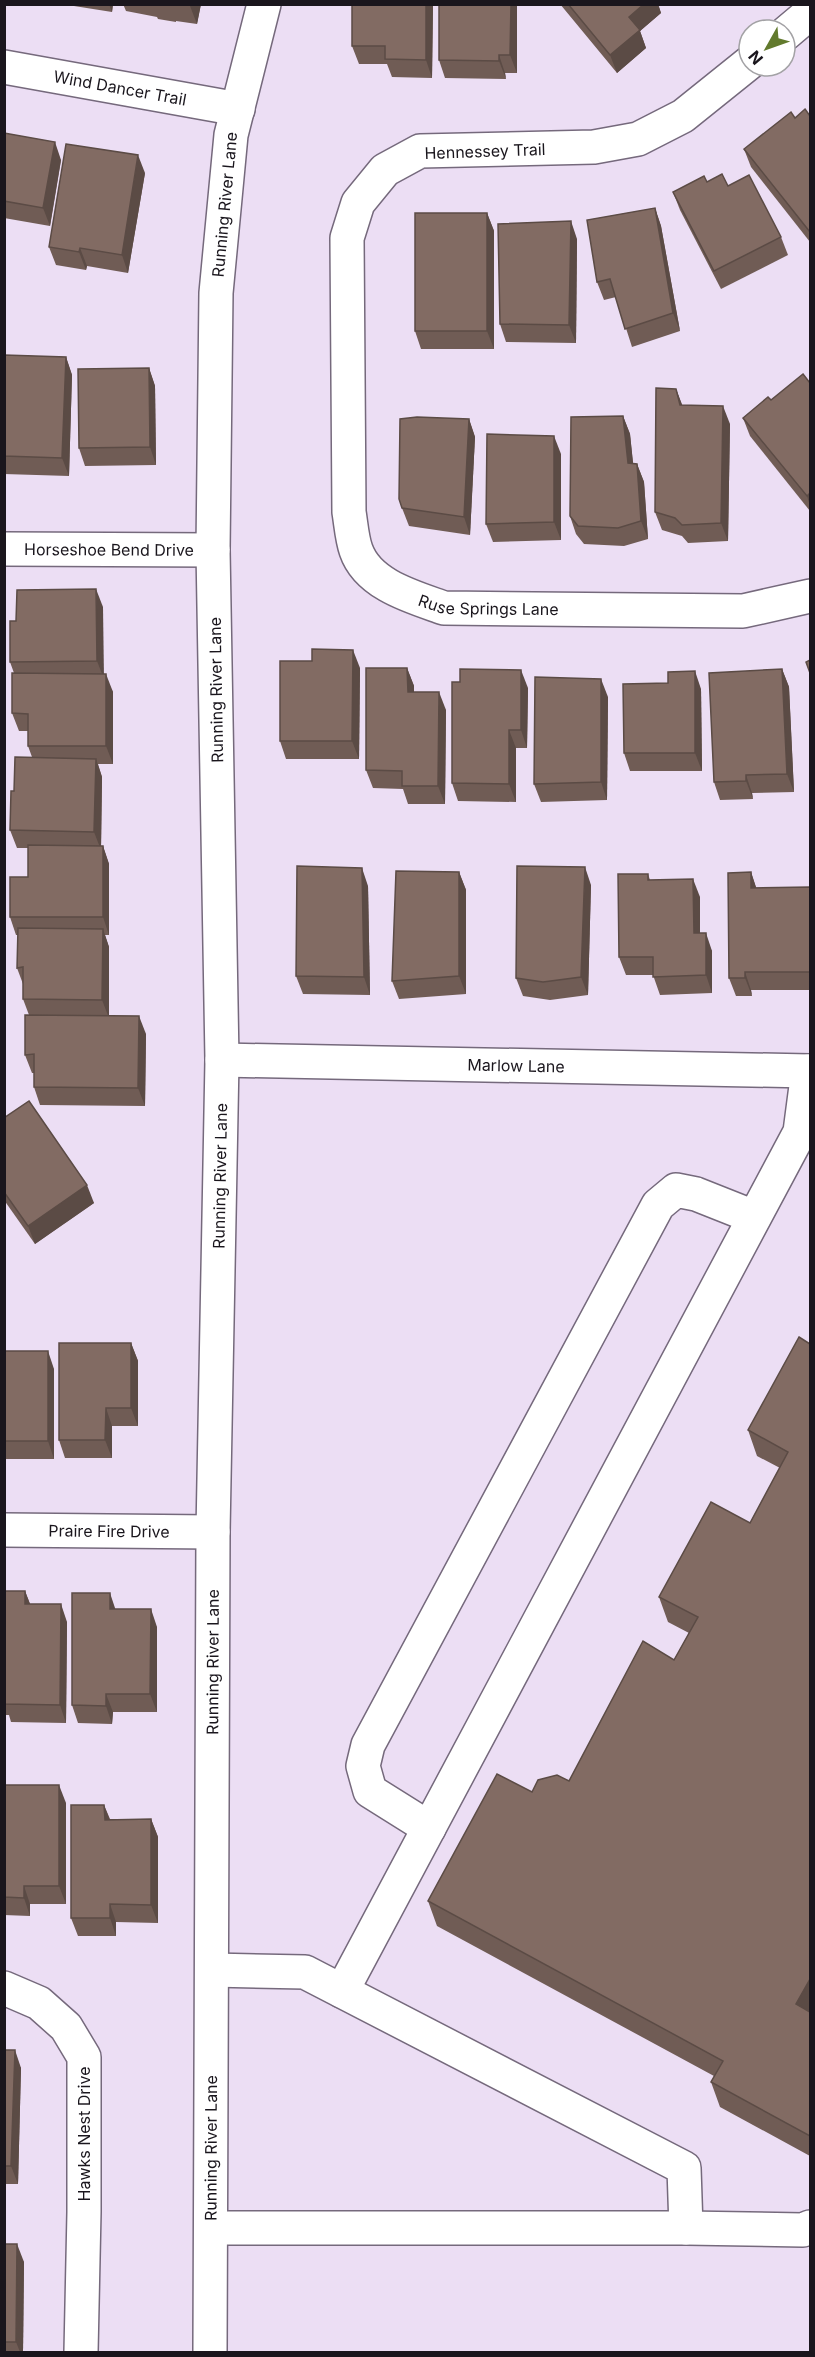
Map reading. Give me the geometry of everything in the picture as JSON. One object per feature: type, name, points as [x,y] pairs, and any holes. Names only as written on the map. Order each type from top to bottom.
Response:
[{"type":"street","name":"Running River Lane","points":[[210,2352],[213,1532],[222,1060],[213,550],[216,293],[231,135],[264,4]]},
{"type":"street","points":[[797,24],[810,13]]},
{"type":"street","name":"Wind Dancer Trail","points":[[4,67],[238,109]]},
{"type":"street","name":"Hennessey Trail","points":[[347,380],[347,238],[358,203],[385,170],[420,152],[594,147],[638,139],[683,116],[737,73]]},
{"type":"street","name":"Ruse Springs Lane","points":[[347,380],[349,512],[356,551],[374,576],[404,594],[444,608],[743,611],[810,596]]},
{"type":"street","name":"Horseshoe Bend Drive","points":[[4,549],[213,550]]},
{"type":"street","name":"Marlow Lane","points":[[222,1060],[809,1071]]},
{"type":"street","points":[[342,1991],[800,1132],[809,1071]]},
{"type":"street","points":[[429,1828],[370,1791],[363,1766],[368,1745],[658,1205],[676,1190],[696,1194],[754,1217]]},
{"type":"street","name":"Praire Fire Drive","points":[[4,1530],[213,1532]]},
{"type":"street","points":[[212,1970],[305,1972],[684,2168],[686,2228]]},
{"type":"street","name":"Hawks Nest Drive","points":[[4,1988],[39,2003],[66,2027],[84,2057],[81,2352]]},
{"type":"street","points":[[211,2228],[804,2230],[810,2227]]},
{"type":"building","points":[[352,4],[426,4],[426,60],[385,59],[385,46],[352,46]]},
{"type":"building","points":[[439,4],[511,4],[510,55],[499,55],[499,61],[439,60]]},
{"type":"building","points":[[568,4],[644,4],[629,17],[640,30],[610,55]]},
{"type":"building","points":[[805,109],[810,116],[810,232],[744,149],[791,112],[795,118]]},
{"type":"building","points":[[4,133],[55,142],[43,208],[4,201]]},
{"type":"building","points":[[66,144],[138,155],[122,255],[80,248],[79,252],[49,247]]},
{"type":"building","points":[[722,174],[728,186],[749,175],[781,237],[714,271],[673,192],[704,176],[707,182]]},
{"type":"building","points":[[655,208],[673,313],[625,329],[610,279],[597,282],[587,220]]},
{"type":"building","points":[[415,213],[487,213],[487,331],[415,331]]},
{"type":"building","points":[[571,221],[569,325],[500,324],[498,224]]},
{"type":"building","points":[[4,355],[66,357],[62,458],[4,456]]},
{"type":"building","points":[[149,368],[150,447],[79,448],[78,369]]},
{"type":"building","points":[[803,374],[810,383],[810,493],[807,496],[743,418],[768,397],[771,400]]},
{"type":"building","points":[[656,388],[676,389],[680,405],[723,406],[721,523],[682,525],[675,518],[655,512]]},
{"type":"building","points":[[623,416],[628,463],[637,464],[641,521],[618,528],[578,526],[570,516],[571,417]]},
{"type":"building","points":[[417,417],[469,419],[464,517],[402,508],[399,499],[400,419]]},
{"type":"building","points":[[487,434],[554,436],[554,522],[486,524]]},
{"type":"building","points":[[96,589],[97,661],[10,662],[10,621],[16,621],[17,590]]},
{"type":"building","points":[[312,649],[353,650],[352,741],[280,741],[280,661],[312,661]]},
{"type":"building","points":[[810,660],[810,673],[806,662]]},
{"type":"building","points":[[366,668],[407,668],[408,692],[439,692],[438,786],[402,786],[402,771],[366,770]]},
{"type":"building","points":[[460,669],[521,670],[521,730],[509,730],[509,784],[452,783],[452,682],[460,682]]},
{"type":"building","points":[[782,669],[787,774],[746,775],[746,781],[714,782],[709,673]]},
{"type":"building","points":[[695,671],[695,753],[624,753],[623,684],[668,683],[668,672]]},
{"type":"building","points":[[12,673],[106,674],[106,746],[28,746],[28,714],[12,713]]},
{"type":"building","points":[[535,677],[601,679],[601,782],[534,784]]},
{"type":"building","points":[[15,757],[96,759],[94,832],[10,830]]},
{"type":"building","points":[[28,845],[103,846],[103,917],[10,917],[10,877],[28,877]]},
{"type":"building","points":[[297,866],[362,868],[364,977],[296,976]]},
{"type":"building","points":[[517,866],[585,867],[581,977],[543,982],[516,978]]},
{"type":"building","points":[[396,871],[459,872],[459,976],[392,981]]},
{"type":"building","points":[[751,872],[751,888],[810,887],[810,972],[745,972],[745,978],[729,978],[728,873]]},
{"type":"building","points":[[618,874],[648,874],[648,880],[693,879],[694,933],[706,933],[706,975],[653,977],[653,957],[619,957]]},
{"type":"building","points":[[18,928],[103,929],[102,1000],[23,999],[23,967],[17,968]]},
{"type":"building","points":[[25,1015],[139,1016],[138,1088],[34,1087],[34,1054],[25,1055]]},
{"type":"building","points":[[29,1101],[87,1185],[28,1226],[4,1192],[4,1118]]},
{"type":"building","points":[[799,1337],[810,1344],[810,1979],[796,2004],[810,2012],[810,2136],[711,2082],[723,2061],[428,1901],[497,1774],[532,1792],[538,1780],[557,1775],[569,1781],[643,1641],[674,1660],[698,1617],[659,1597],[711,1502],[750,1523],[788,1452],[748,1430]]},
{"type":"building","points":[[59,1343],[131,1343],[131,1408],[106,1408],[105,1440],[59,1440]]},
{"type":"building","points":[[4,1351],[48,1351],[48,1441],[4,1441]]},
{"type":"building","points":[[4,1591],[25,1591],[25,1604],[61,1604],[60,1705],[5,1704]]},
{"type":"building","points":[[72,1593],[110,1593],[110,1609],[151,1609],[150,1694],[106,1694],[106,1706],[72,1705]]},
{"type":"building","points":[[4,1785],[59,1785],[59,1886],[24,1886],[24,1898],[4,1897]]},
{"type":"building","points":[[71,1805],[104,1805],[105,1820],[151,1819],[151,1905],[110,1904],[110,1918],[71,1918]]},
{"type":"building","points":[[4,2050],[15,2050],[11,2166],[4,2166]]},
{"type":"building","points":[[4,2244],[17,2244],[16,2342],[4,2342]]}]
